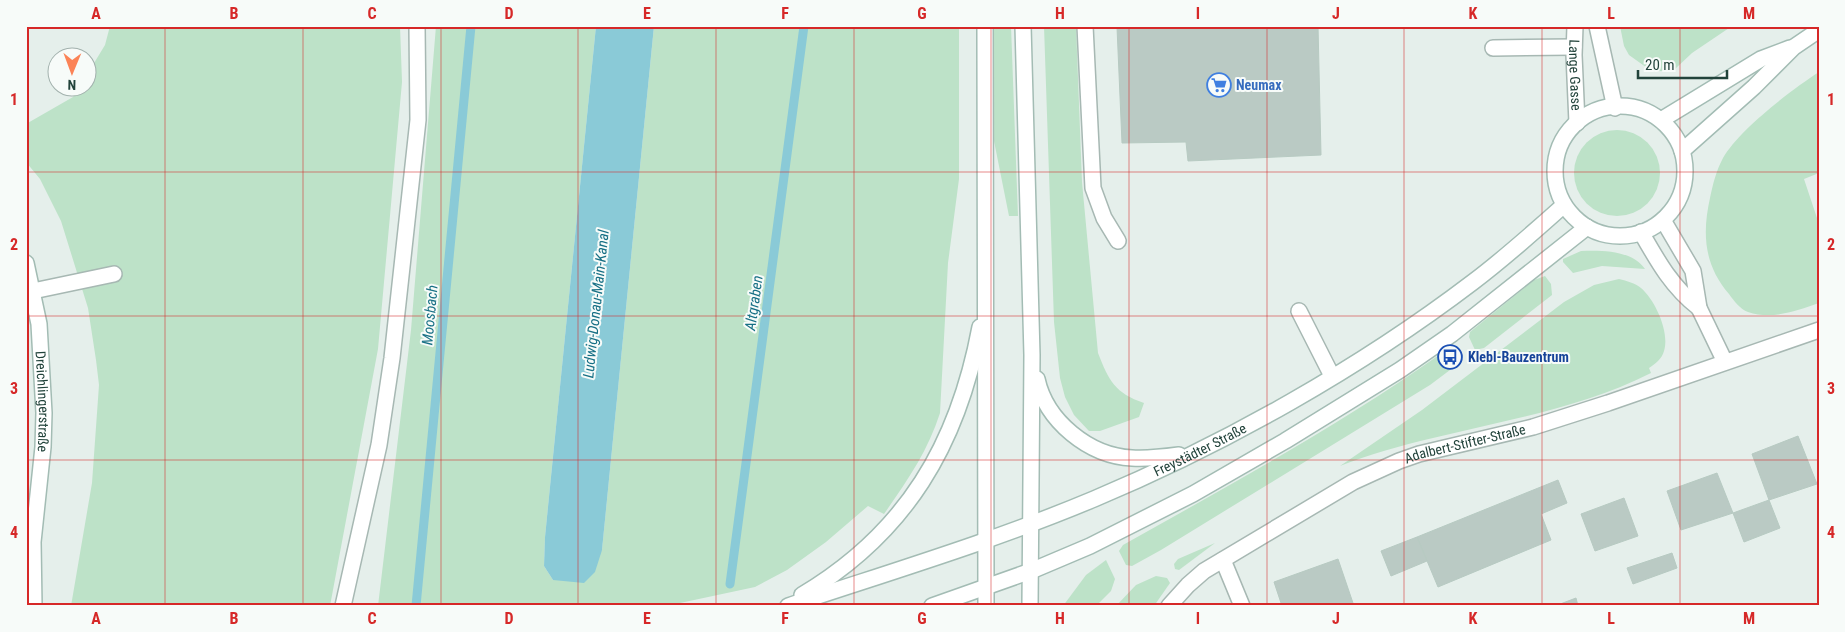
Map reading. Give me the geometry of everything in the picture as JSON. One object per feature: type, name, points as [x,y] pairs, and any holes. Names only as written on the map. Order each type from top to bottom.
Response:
[{"type":"street","points":[[343,606],[379,445],[392,358],[418,120],[417,26]]},
{"type":"street","points":[[985,26],[986,606]]},
{"type":"street","points":[[1023,26],[1032,355],[1030,606]]},
{"type":"street","points":[[1085,26],[1093,188],[1104,218],[1118,241]]},
{"type":"street","name":"Lange Gasse","points":[[1575,26],[1577,123]]},
{"type":"street","name":"Lange Gasse","points":[[1597,26],[1615,108]]},
{"type":"street","points":[[1682,151],[1754,87],[1794,47],[1819,30]]},
{"type":"street","points":[[1493,48],[1574,47]]},
{"type":"street","points":[[1661,120],[1761,59],[1794,47]]},
{"type":"street","points":[[1615,108],[1641,111],[1661,120],[1675,135],[1682,151],[1686,173],[1679,199],[1663,220],[1642,232],[1612,235],[1587,227],[1564,204],[1556,181],[1556,158],[1564,137],[1577,123],[1594,114],[1615,108]]},
{"type":"street","name":"Freystädter Straße","points":[[788,606],[1031,524],[1100,496],[1241,430],[1398,335],[1473,282],[1564,204]]},
{"type":"street","points":[[1663,220],[1694,271],[1699,308],[1725,362]]},
{"type":"street","points":[[932,606],[1090,546],[1193,494],[1338,410],[1452,334],[1587,227]]},
{"type":"street","points":[[1642,232],[1668,278],[1680,293],[1699,308]]},
{"type":"street","name":"Dreichlingerstraße","points":[[26,263],[40,333],[44,412],[44,447],[33,542],[34,606]]},
{"type":"street","points":[[33,291],[114,274]]},
{"type":"street","points":[[780,606],[803,594],[846,566],[886,529],[905,508],[937,456],[954,417],[974,352],[986,294]]},
{"type":"street","points":[[1299,311],[1332,376]]},
{"type":"street","name":"Adalbert-Stifter-Straße","points":[[1169,606],[1188,585],[1223,560],[1353,482],[1399,461],[1419,454],[1533,427],[1658,387],[1819,330]]},
{"type":"street","points":[[1032,355],[1045,404],[1053,416],[1083,441],[1113,455],[1133,458],[1195,452]]},
{"type":"street","name":"Dreichlingerstraße","points":[[26,561],[33,542]]},
{"type":"street","points":[[1223,560],[1242,606]]},
{"type":"green space","points":[[110,26],[400,26],[402,82],[378,349],[330,606],[71,606],[92,483],[99,385],[88,308],[61,221],[40,179],[26,162],[26,124],[71,98],[98,98],[98,57],[105,45]]},
{"type":"green space","points":[[436,26],[596,26],[545,537],[544,566],[553,580],[602,550],[654,26],[959,26],[959,179],[948,263],[940,413],[923,453],[909,478],[884,514],[868,506],[826,542],[787,570],[755,587],[666,606],[378,606],[411,330]]},
{"type":"green space","points":[[993,26],[1011,26],[1018,216],[1009,216],[994,141]]},
{"type":"green space","points":[[1044,26],[1076,26],[1082,182],[1098,353],[1114,385],[1126,395],[1144,403],[1139,417],[1100,431],[1089,431],[1074,415],[1065,397],[1060,378],[1054,322]]},
{"type":"green space","points":[[1620,26],[1732,26],[1692,53],[1675,69],[1661,71],[1650,70],[1629,55],[1624,46]]},
{"type":"green space","points":[[1819,72],[1819,173],[1804,179],[1819,224],[1819,303],[1775,315],[1748,312],[1737,304],[1721,283],[1714,272],[1707,249],[1707,211],[1715,178],[1723,158],[1741,135],[1794,89]]},
{"type":"green space","points":[[1617,130],[1633,133],[1641,137],[1653,149],[1657,157],[1660,173],[1657,189],[1653,197],[1641,209],[1633,213],[1617,216],[1601,213],[1593,209],[1581,197],[1577,189],[1574,173],[1577,157],[1581,149],[1593,137],[1601,133]]},
{"type":"green space","points":[[1581,251],[1616,252],[1632,258],[1645,269],[1602,266],[1573,273],[1563,262],[1563,259]]},
{"type":"green space","points":[[1545,276],[1551,284],[1552,295],[1484,348],[1475,350],[1469,337],[1470,332],[1534,280]]},
{"type":"green space","points":[[1619,279],[1634,283],[1641,288],[1651,300],[1660,317],[1665,335],[1664,351],[1656,363],[1649,368],[1651,373],[1576,403],[1418,442],[1340,466],[1422,410],[1564,302],[1594,285]]},
{"type":"green space","points":[[1448,353],[1454,361],[1454,367],[1430,385],[1161,550],[1132,566],[1126,565],[1119,551],[1123,545],[1283,454],[1362,406],[1439,355]]},
{"type":"green space","points":[[1215,543],[1179,570],[1175,569],[1174,564],[1178,559]]},
{"type":"green space","points":[[1106,560],[1115,579],[1111,591],[1096,606],[1063,606],[1086,575]]},
{"type":"green space","points":[[1156,576],[1167,578],[1170,583],[1154,606],[1116,606],[1136,585]]},
{"type":"water","name":"Ludwig-Donau-Main-Kanal","points":[[596,26],[654,26],[602,550],[595,572],[584,583],[553,580],[544,566],[545,537]]},
{"type":"building","name":"Neumax","points":[[1318,26],[1321,155],[1188,161],[1186,142],[1122,143],[1117,27]]},
{"type":"building","points":[[1798,436],[1817,484],[1769,500],[1752,454]]},
{"type":"building","points":[[1717,473],[1733,513],[1681,530],[1667,491]]},
{"type":"building","points":[[1558,480],[1567,503],[1541,514],[1551,540],[1438,587],[1417,537]]},
{"type":"building","points":[[1624,498],[1638,536],[1595,551],[1581,514]]},
{"type":"building","points":[[1769,500],[1780,528],[1744,542],[1733,513]]},
{"type":"building","points":[[1417,537],[1427,561],[1391,576],[1381,551]]},
{"type":"building","points":[[1672,553],[1677,568],[1633,584],[1627,568]]},
{"type":"building","points":[[1338,559],[1354,606],[1282,606],[1274,582]]},
{"type":"building","points":[[1576,598],[1578,606],[1555,606]]},
{"type":"waterway","name":"Moosbach","points":[[416,606],[471,26]]},
{"type":"waterway","name":"Altgraben","points":[[730,584],[804,26]]},
{"type":"place","name":"Neumax","points":[[1219,85]]},
{"type":"place","name":"Klebl-Bauzentrum","points":[[1450,357]]}]
